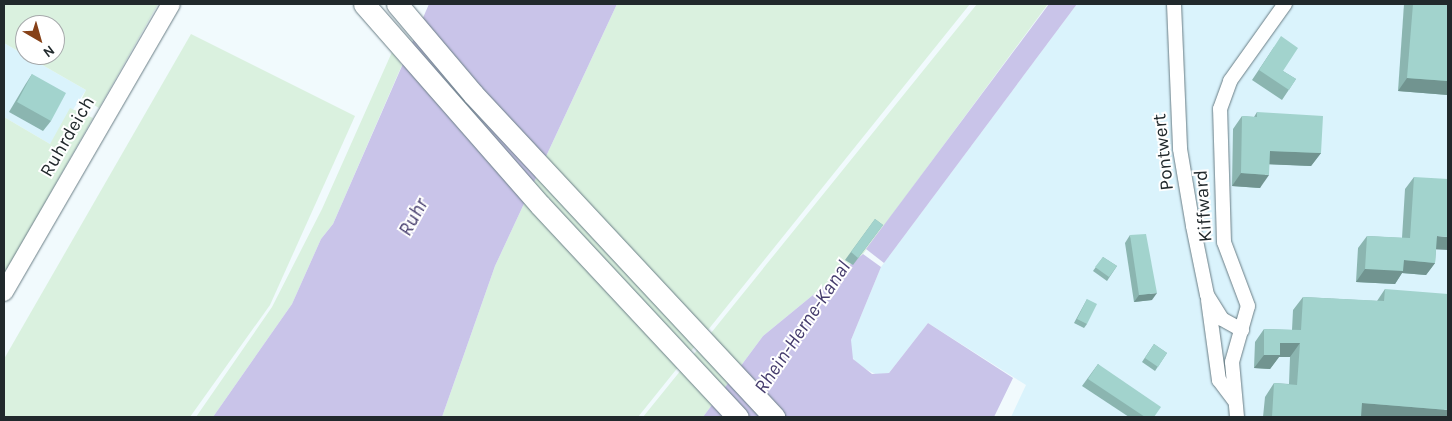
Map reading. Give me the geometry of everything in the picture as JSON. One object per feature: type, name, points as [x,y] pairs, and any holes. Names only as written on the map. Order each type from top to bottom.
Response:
[{"type":"highway","points":[[364,4],[546,212],[738,417]]},
{"type":"highway","points":[[397,4],[473,94],[774,417]]},
{"type":"main road","name":"Ruhrdeich","points":[[4,292],[171,4]]},
{"type":"street","name":"Pontwert","points":[[1174,4],[1178,103],[1187,192],[1207,295],[1219,380],[1234,400]]},
{"type":"street","name":"Kiffward","points":[[1237,417],[1232,362],[1242,330],[1246,292],[1224,242],[1220,109],[1230,81],[1285,4]]},
{"type":"street","name":"Pontwert","points":[[1207,295],[1222,319],[1242,330]]},
{"type":"shaded area","points":[[1077,4],[1448,4],[1448,417],[1011,417],[1026,385],[928,323],[889,373],[877,375],[858,365],[850,354],[851,340],[881,267]]},
{"type":"shaded area","points":[[4,43],[15,49],[15,65],[42,65],[86,90],[50,144],[4,117]]},
{"type":"green space","points":[[4,4],[158,4],[99,108],[82,98],[86,90],[42,65],[65,65],[65,15],[15,15],[15,49],[4,43]]},
{"type":"green space","points":[[617,4],[970,4],[638,417],[442,417],[495,266]]},
{"type":"green space","points":[[977,4],[1048,4],[863,254],[763,336],[703,417],[643,417]]},
{"type":"green space","points":[[191,34],[355,116],[270,305],[190,417],[4,417],[4,359]]},
{"type":"green space","points":[[392,52],[402,65],[333,224],[321,239],[292,304],[213,417],[196,417],[272,307],[322,209]]},
{"type":"green space","points":[[70,108],[93,118],[4,275],[4,117],[50,144]]},
{"type":"water","name":"Ruhr","points":[[429,4],[617,4],[495,266],[442,417],[213,417],[292,304],[321,239],[333,224]]},
{"type":"water","points":[[1049,4],[1077,4],[884,263],[866,249]]},
{"type":"water","name":"Rhein-Herne-Kanal","points":[[863,254],[881,267],[851,340],[853,359],[872,374],[889,373],[928,323],[1013,378],[994,417],[703,417],[763,336]]},
{"type":"building","points":[[1413,4],[1448,4],[1448,81],[1407,78]]},
{"type":"building","points":[[1281,36],[1298,48],[1283,71],[1296,79],[1289,90],[1259,70]]},
{"type":"building","points":[[32,74],[66,93],[51,121],[17,102]]},
{"type":"building","points":[[1257,112],[1323,116],[1321,153],[1270,151],[1269,175],[1241,173],[1242,116],[1257,117]]},
{"type":"building","points":[[1414,177],[1448,179],[1448,237],[1437,236],[1435,263],[1404,260],[1403,271],[1365,269],[1367,236],[1410,238]]},
{"type":"building","points":[[875,219],[883,225],[858,258],[851,252]]},
{"type":"building","points":[[1146,234],[1157,293],[1139,295],[1130,235]]},
{"type":"building","points":[[1103,257],[1117,266],[1109,277],[1095,267]]},
{"type":"building","points":[[1385,289],[1448,294],[1448,410],[1362,403],[1361,417],[1272,417],[1274,383],[1297,385],[1300,343],[1280,343],[1280,355],[1264,355],[1264,329],[1301,330],[1303,297],[1384,301]]},
{"type":"building","points":[[1087,299],[1097,304],[1087,324],[1077,319]]},
{"type":"building","points":[[1154,344],[1167,353],[1158,367],[1145,358]]},
{"type":"building","points":[[1098,364],[1161,407],[1154,417],[1145,417],[1088,379]]}]
